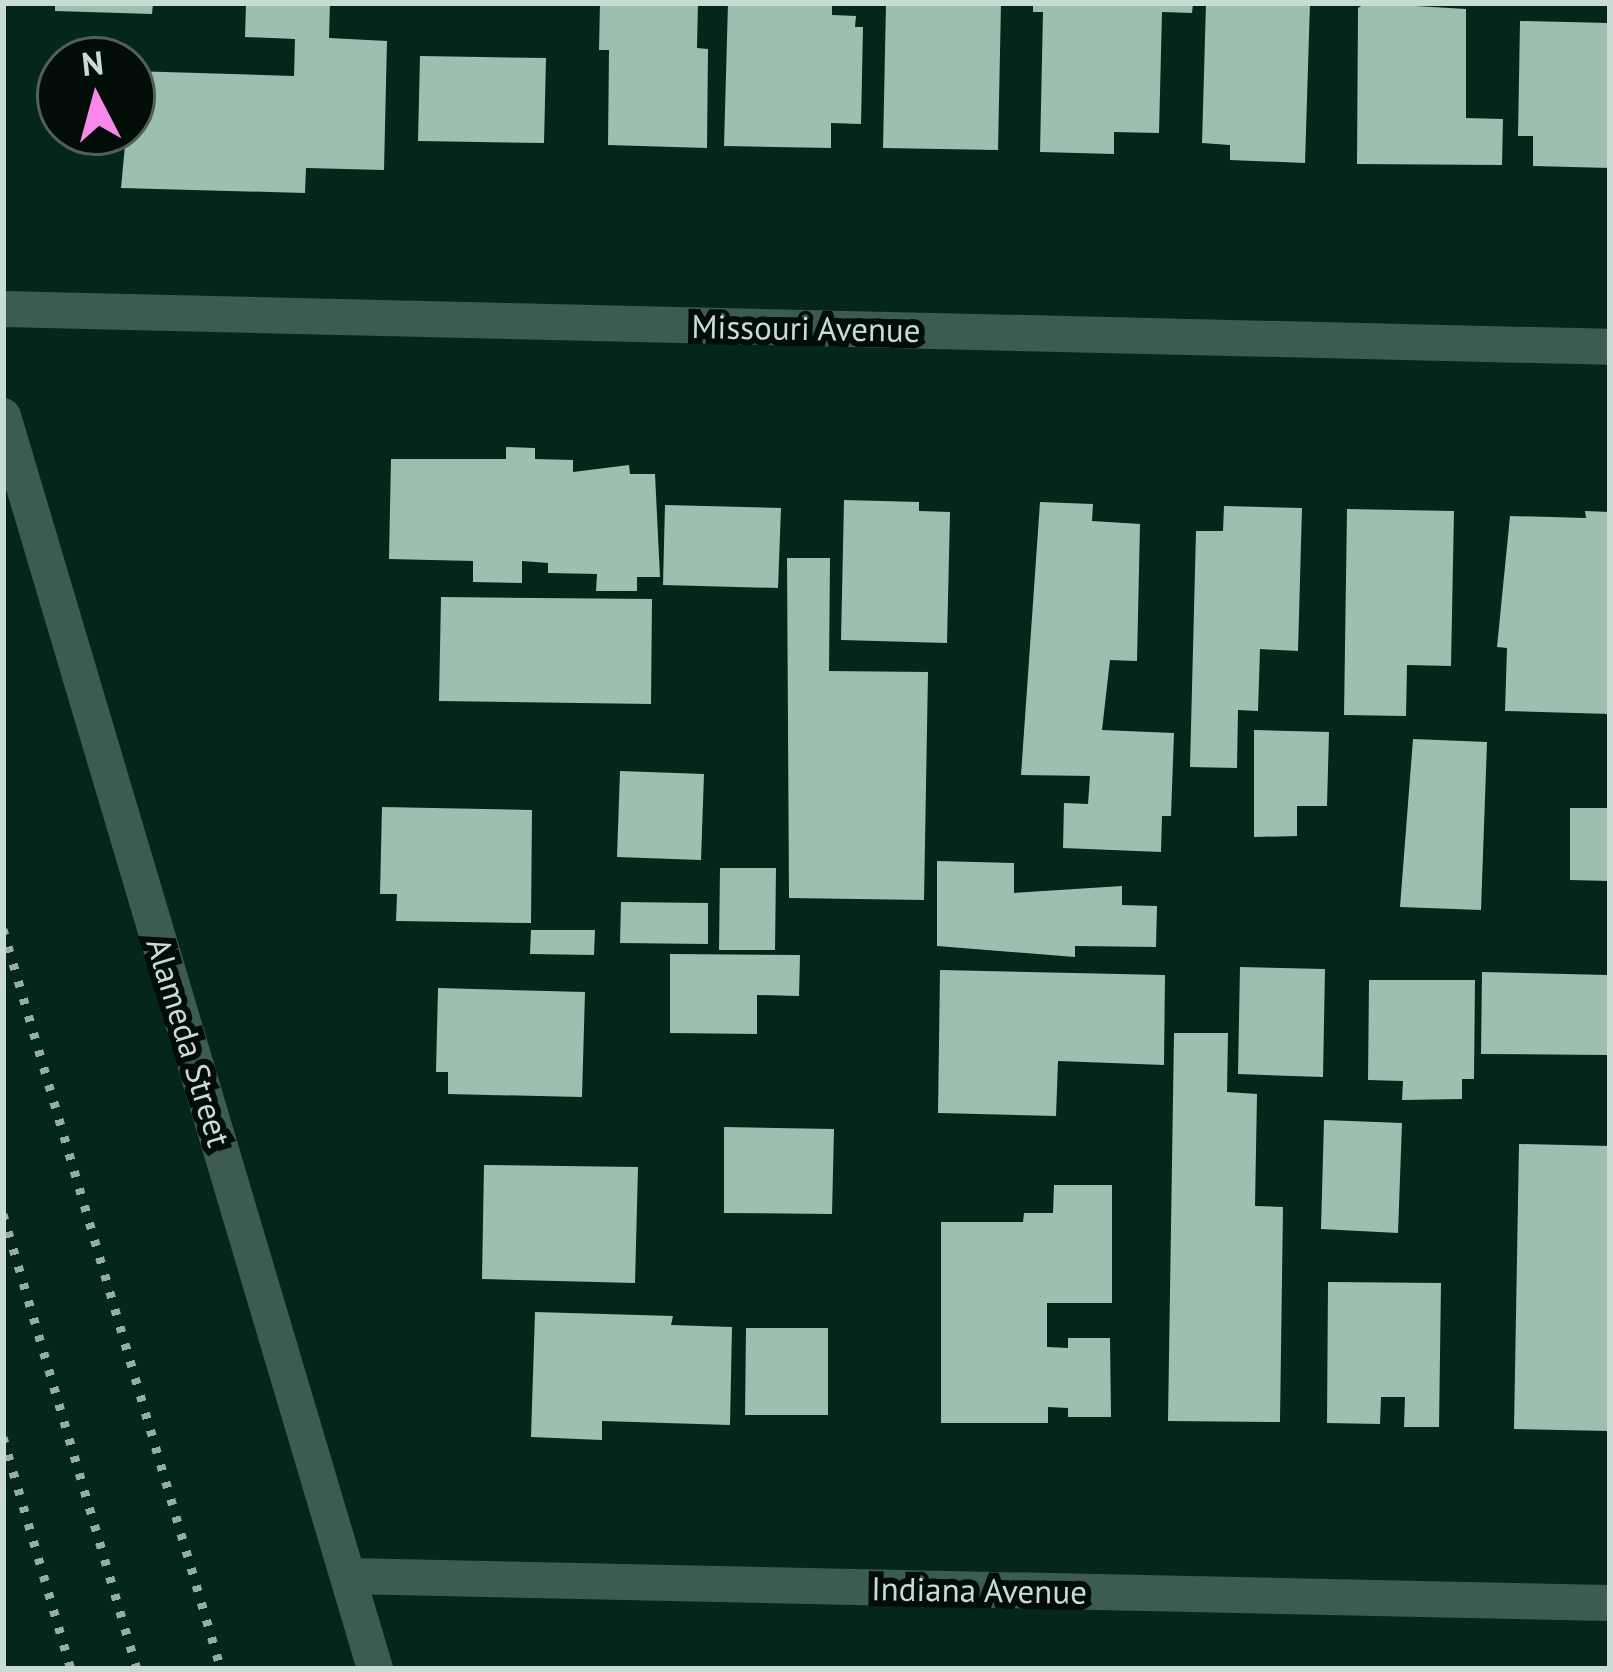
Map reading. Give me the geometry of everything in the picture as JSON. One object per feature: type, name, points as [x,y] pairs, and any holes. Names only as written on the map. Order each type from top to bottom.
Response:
[{"type":"street","name":"Missouri Avenue","points":[[3,309],[1610,346]]},
{"type":"street","name":"Alameda Street","points":[[3,416],[375,1669]]},
{"type":"street","name":"Indiana Avenue","points":[[348,1576],[1610,1604]]},
{"type":"building","points":[[55,3],[153,3],[152,14],[55,11]]},
{"type":"building","points":[[246,3],[330,3],[329,38],[387,41],[384,170],[306,168],[305,193],[121,188],[124,156],[156,156],[156,72],[294,76],[295,39],[245,37]]},
{"type":"building","points":[[600,3],[698,3],[697,48],[708,49],[707,148],[608,145],[609,50],[599,50]]},
{"type":"building","points":[[728,3],[832,3],[832,15],[856,16],[855,27],[863,27],[861,124],[831,123],[831,148],[724,146]]},
{"type":"building","points":[[886,3],[1001,3],[998,150],[883,148]]},
{"type":"building","points":[[1033,3],[1193,3],[1192,13],[1162,12],[1159,133],[1114,132],[1114,154],[1040,152],[1043,12],[1033,12]]},
{"type":"building","points":[[1206,3],[1310,3],[1305,163],[1230,160],[1230,145],[1202,143]]},
{"type":"building","points":[[1366,3],[1466,9],[1466,118],[1503,119],[1502,165],[1357,164],[1358,8]]},
{"type":"building","points":[[1520,21],[1610,23],[1610,168],[1533,166],[1533,136],[1518,136]]},
{"type":"building","points":[[420,56],[546,58],[544,143],[418,141]]},
{"type":"building","points":[[506,447],[535,448],[535,459],[573,460],[573,472],[629,465],[630,474],[655,474],[660,577],[637,577],[637,591],[596,591],[597,574],[548,573],[548,563],[522,561],[522,583],[473,582],[473,561],[389,559],[391,459],[506,459]]},
{"type":"building","points":[[844,500],[919,502],[919,511],[950,512],[947,643],[841,640]]},
{"type":"building","points":[[1040,502],[1093,504],[1092,521],[1140,524],[1137,661],[1110,660],[1102,730],[1174,733],[1171,816],[1162,816],[1161,852],[1063,848],[1064,803],[1088,804],[1090,776],[1021,775]]},
{"type":"building","points":[[665,505],[781,508],[778,588],[663,585]]},
{"type":"building","points":[[1224,506],[1302,508],[1298,651],[1260,649],[1258,711],[1238,710],[1237,768],[1190,767],[1196,531],[1223,531]]},
{"type":"building","points":[[1347,509],[1454,511],[1451,666],[1407,665],[1406,716],[1344,715]]},
{"type":"building","points":[[1585,511],[1610,512],[1610,714],[1505,711],[1507,648],[1497,647],[1510,516],[1586,518]]},
{"type":"building","points":[[787,558],[830,558],[829,671],[928,672],[924,900],[789,898]]},
{"type":"building","points":[[441,597],[652,599],[651,704],[439,701]]},
{"type":"building","points":[[1254,730],[1329,732],[1327,806],[1297,806],[1297,836],[1254,837]]},
{"type":"building","points":[[1413,739],[1487,742],[1481,910],[1400,907]]},
{"type":"building","points":[[620,771],[704,774],[701,860],[617,857]]},
{"type":"building","points":[[382,807],[532,810],[531,923],[396,921],[397,894],[380,894]]},
{"type":"building","points":[[1570,808],[1610,808],[1610,881],[1570,880]]},
{"type":"building","points":[[937,861],[1014,863],[1014,893],[1122,886],[1122,905],[1157,906],[1156,947],[1075,946],[1075,957],[937,946]]},
{"type":"building","points":[[720,868],[776,868],[775,950],[719,950]]},
{"type":"building","points":[[621,902],[708,903],[708,944],[620,943]]},
{"type":"building","points":[[531,930],[595,930],[594,955],[530,954]]},
{"type":"building","points":[[670,954],[800,955],[799,996],[757,995],[757,1034],[670,1033]]},
{"type":"building","points":[[1240,967],[1325,969],[1323,1077],[1238,1074]]},
{"type":"building","points":[[940,970],[1165,975],[1164,1065],[1058,1061],[1056,1116],[938,1113]]},
{"type":"building","points":[[1482,972],[1608,975],[1607,1055],[1481,1054]]},
{"type":"building","points":[[1369,980],[1475,980],[1474,1079],[1462,1079],[1462,1099],[1402,1100],[1403,1081],[1368,1080]]},
{"type":"building","points":[[438,988],[585,992],[582,1097],[448,1094],[448,1072],[436,1072]]},
{"type":"building","points":[[1174,1033],[1228,1033],[1227,1092],[1257,1094],[1255,1206],[1283,1207],[1280,1422],[1168,1421]]},
{"type":"building","points":[[1324,1120],[1402,1123],[1398,1233],[1321,1229]]},
{"type":"building","points":[[724,1127],[834,1129],[832,1214],[724,1213]]},
{"type":"building","points":[[1519,1144],[1610,1146],[1610,1431],[1514,1429]]},
{"type":"building","points":[[484,1165],[638,1167],[635,1283],[482,1279]]},
{"type":"building","points":[[1054,1185],[1112,1185],[1112,1303],[1047,1303],[1047,1347],[1068,1348],[1068,1338],[1110,1338],[1111,1417],[1068,1417],[1068,1408],[1048,1407],[1048,1423],[941,1423],[941,1222],[1023,1222],[1024,1213],[1053,1213]]},
{"type":"building","points":[[1328,1282],[1441,1283],[1439,1427],[1404,1427],[1405,1397],[1381,1397],[1380,1424],[1327,1423]]},
{"type":"building","points":[[535,1312],[673,1316],[671,1325],[732,1327],[730,1425],[602,1421],[602,1440],[531,1437]]},
{"type":"building","points":[[746,1328],[828,1328],[828,1415],[745,1415]]},
{"type":"railway","points":[[3,929],[221,1669]]},
{"type":"railway","points":[[3,1214],[137,1669]]},
{"type":"railway","points":[[3,1437],[71,1669]]}]
